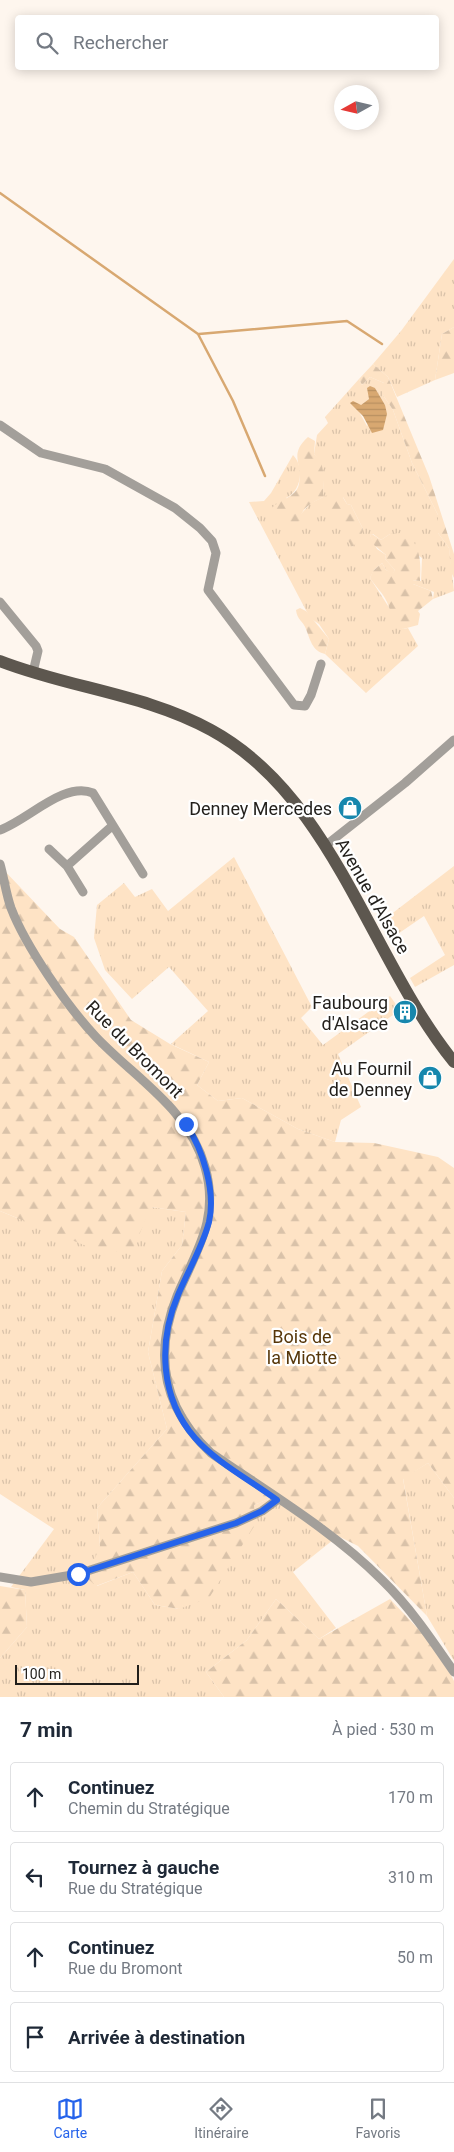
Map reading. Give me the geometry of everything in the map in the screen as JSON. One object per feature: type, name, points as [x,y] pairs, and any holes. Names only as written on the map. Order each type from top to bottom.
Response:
[{"type":"main road","name":"Avenue d'Alsace","points":[[0,660],[34,672],[152,706],[211,730],[246,754],[275,781],[325,846],[414,1004],[454,1062]]},
{"type":"street","points":[[0,425],[41,453],[105,470],[175,508],[200,528],[212,541],[216,553],[208,590],[294,704],[305,706],[311,695],[321,664]]},
{"type":"street","points":[[0,602],[36,646],[38,651],[34,672]]},
{"type":"street","points":[[325,846],[405,783],[454,740]]},
{"type":"street","points":[[0,830],[69,792],[83,789],[93,793],[143,874]]},
{"type":"street","points":[[67,866],[112,826]]},
{"type":"street","points":[[49,849],[67,866],[83,892]]},
{"type":"street","name":"Rue du Bromont","points":[[0,864],[11,908],[56,985],[96,1037],[171,1107],[186,1124],[200,1148],[208,1176],[209,1221],[201,1246],[178,1296],[166,1329],[164,1358],[169,1392],[195,1438],[211,1453],[330,1536],[381,1579],[424,1627],[454,1672]]},
{"type":"street","points":[[0,1576],[31,1582],[78,1574],[236,1523],[262,1511],[277,1500]]},
{"type":"green space","points":[[454,259],[454,327],[442,334],[435,380],[397,397],[388,377],[373,364],[401,331]]},
{"type":"green space","points":[[454,327],[454,373],[435,380],[442,334]]},
{"type":"green space","points":[[373,364],[388,377],[429,476],[454,554],[454,578],[451,572],[449,548],[438,533],[438,515],[412,463],[393,410],[383,395],[381,387],[384,383],[370,377],[362,385],[359,379]]},
{"type":"green space","points":[[370,377],[384,383],[383,395],[393,410],[412,463],[438,515],[438,533],[449,548],[454,591],[433,599],[434,592],[413,584],[412,580],[421,581],[422,558],[390,534],[381,540],[373,534],[370,535],[377,549],[386,555],[385,559],[395,570],[393,574],[386,570],[382,563],[374,570],[370,578],[403,629],[408,628],[418,646],[366,693],[325,654],[329,639],[319,624],[310,618],[249,502],[264,501],[271,493],[293,455],[299,466],[300,479],[295,490],[286,498],[300,515],[311,503],[323,497],[322,469],[314,454],[317,435],[328,423],[325,417],[359,379],[362,385]],"holes":[[[375,388],[385,405],[367,426],[353,401],[356,405],[361,405],[369,399],[369,394]],[[343,497],[347,504],[351,505],[363,529],[352,547]]]},
{"type":"green space","points":[[308,437],[315,441],[314,454],[321,461],[323,497],[307,506],[302,513],[300,521],[291,526],[278,520],[271,509],[297,489],[300,477],[297,454],[302,443]]},
{"type":"green space","points":[[338,490],[347,504],[351,505],[363,529],[360,540],[352,547],[323,497]]},
{"type":"green space","points":[[372,534],[381,540],[390,534],[408,534],[418,551],[420,581],[413,580],[413,584],[431,591],[433,599],[418,611],[420,614],[418,625],[403,629],[395,620],[385,599],[370,578],[373,571],[382,563],[386,570],[393,573],[395,570],[385,559],[386,555],[374,545],[370,535]]},
{"type":"green space","points":[[300,608],[306,611],[329,639],[325,654],[317,650],[312,644],[296,610]]},
{"type":"green space","points":[[234,857],[312,1007],[301,1018],[323,1045],[390,996],[400,1010],[338,1054],[361,1107],[341,1120],[335,1142],[298,1129],[242,1098],[218,1101],[197,1085],[209,1062],[171,1044],[208,1011],[169,967],[132,999],[105,970],[94,938],[97,905],[124,883],[135,897],[152,889],[168,911]]},
{"type":"green space","name":"Bois de la Miotte","points":[[0,866],[60,929],[74,937],[131,1020],[170,1044],[209,1062],[197,1085],[218,1101],[242,1098],[298,1129],[335,1142],[374,1143],[438,1157],[454,1168],[454,1498],[428,1463],[403,1479],[427,1616],[358,1546],[338,1536],[276,1496],[254,1505],[255,1525],[209,1598],[179,1609],[155,1605],[133,1572],[96,1586],[87,1578],[100,1546],[97,1508],[167,1429],[148,1352],[162,1271],[182,1245],[186,1212],[151,1207],[131,1254],[84,1245],[0,1211]]},
{"type":"green space","points":[[454,866],[454,965],[415,987],[410,978],[445,955],[424,916],[389,940],[381,922]]},
{"type":"green space","points":[[151,1207],[186,1212],[182,1245],[162,1271],[148,1352],[167,1429],[97,1508],[100,1547],[97,1586],[133,1572],[155,1605],[179,1609],[254,1505],[276,1496],[338,1536],[293,1572],[336,1628],[319,1639],[276,1599],[247,1640],[206,1672],[224,1697],[0,1697],[0,1658],[27,1627],[25,1590],[11,1587],[54,1529],[0,1494],[0,1211],[17,1218]]},
{"type":"green space","points":[[428,1463],[454,1498],[454,1661],[427,1616],[403,1478]]},
{"type":"green space","points":[[0,1586],[25,1590],[27,1627],[0,1658]]},
{"type":"green space","points":[[276,1599],[319,1639],[390,1599],[422,1633],[451,1675],[454,1681],[454,1697],[224,1697],[206,1672],[247,1640]]},
{"type":"shaded area","points":[[370,386],[375,388],[385,405],[387,414],[383,430],[372,433],[363,416],[350,403],[353,401],[361,405],[369,399],[367,388]]},
{"type":"waterway","points":[[0,193],[198,334],[233,401],[265,476]]},
{"type":"waterway","points":[[199,334],[347,321],[382,344]]},
{"type":"place","name":"Denney Mercedes","points":[[350,808]]},
{"type":"place","name":"Faubourg d'Alsace","points":[[405,1012]]},
{"type":"place","name":"Au Fournil de Denney","points":[[430,1078]]},
{"type":"route","points":[[78,1574],[236,1523],[262,1511],[277,1500],[211,1453],[195,1438],[169,1392],[164,1358],[166,1329],[178,1296],[201,1246],[210,1212],[208,1176],[200,1148],[186,1124]]}]
